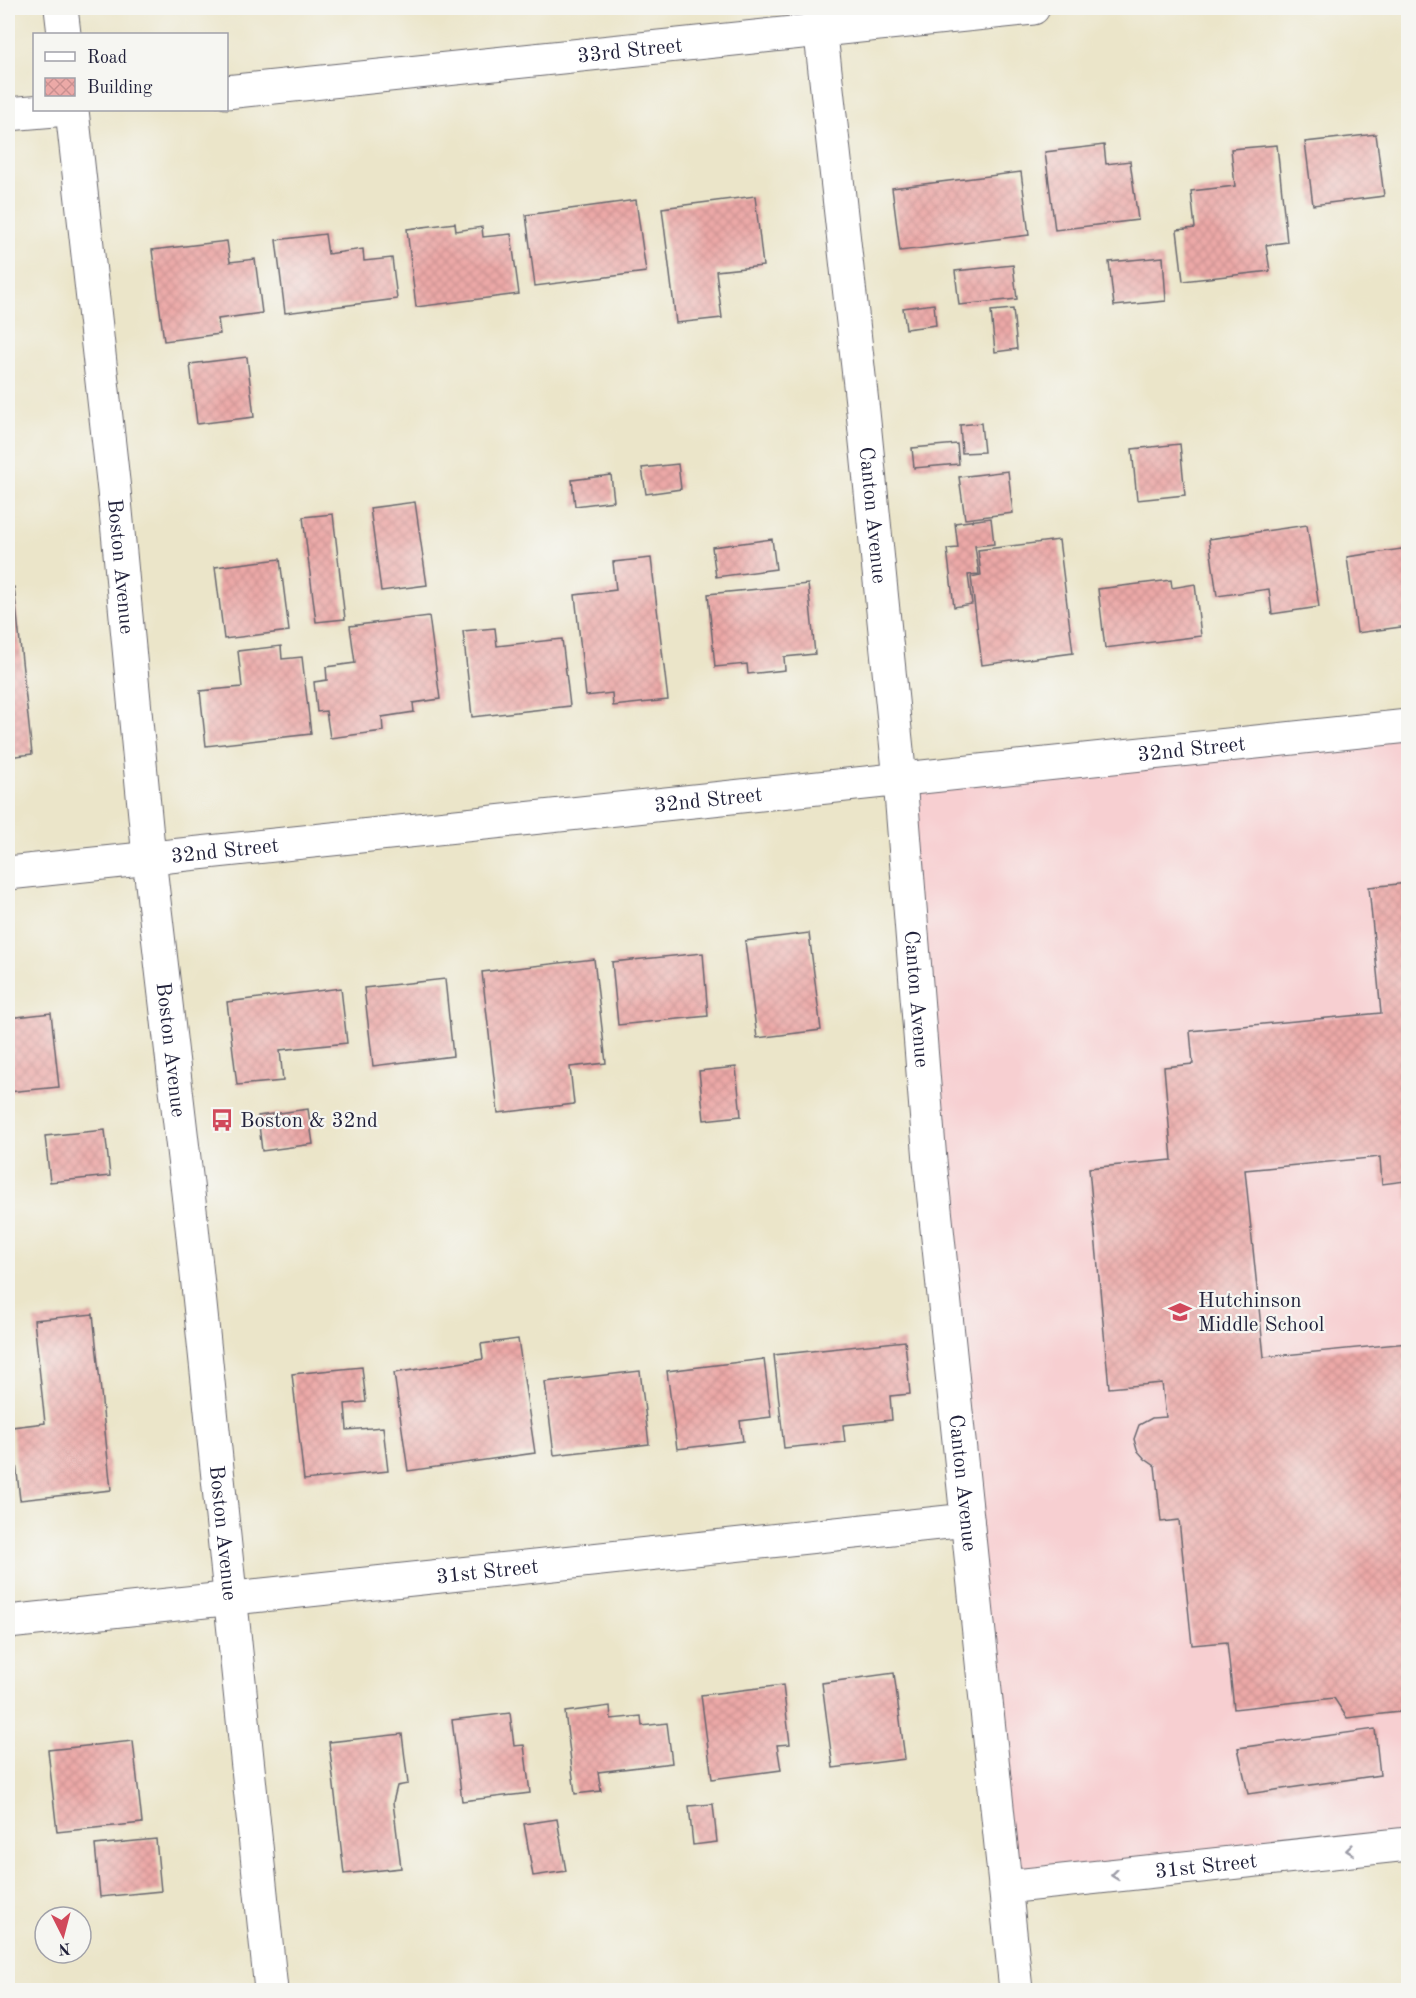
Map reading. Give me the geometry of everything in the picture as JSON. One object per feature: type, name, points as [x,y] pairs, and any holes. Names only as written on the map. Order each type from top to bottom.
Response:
[{"type":"street","points":[[61,8],[64,33]]},
{"type":"street","name":"33rd Street","points":[[228,92],[819,19],[1033,8]]},
{"type":"street","name":"Canton Avenue","points":[[819,19],[863,412],[900,780],[930,1161],[1016,1990]]},
{"type":"street","points":[[8,114],[43,111]]},
{"type":"street","name":"Boston Avenue","points":[[72,111],[113,478],[149,858],[192,1227],[271,1990]]},
{"type":"street","name":"32nd Street","points":[[8,873],[1408,726]]},
{"type":"street","name":"31st Street","points":[[8,1622],[968,1520]]},
{"type":"street","name":"31st Street","points":[[1005,1887],[1408,1844]]},
{"type":"shaded area","name":"Hutchinson Middle School","points":[[1408,726],[1408,1844],[1005,1887],[900,780]]},
{"type":"building","points":[[1376,134],[1384,196],[1313,205],[1305,142]]},
{"type":"building","points":[[1104,145],[1106,164],[1130,161],[1138,220],[1055,230],[1045,152]]},
{"type":"building","points":[[1277,145],[1287,242],[1266,245],[1270,271],[1183,281],[1177,230],[1195,228],[1191,191],[1235,186],[1231,149]]},
{"type":"building","points":[[1021,172],[1029,235],[900,251],[892,188]]},
{"type":"building","points":[[755,196],[763,266],[716,271],[722,318],[676,323],[662,208]]},
{"type":"building","points":[[636,200],[646,272],[535,286],[526,215]]},
{"type":"building","points":[[455,223],[456,231],[482,227],[483,237],[511,234],[519,294],[416,307],[407,229]]},
{"type":"building","points":[[325,234],[328,254],[363,249],[364,261],[392,258],[397,299],[285,313],[276,240]]},
{"type":"building","points":[[227,241],[230,262],[255,259],[262,313],[218,319],[220,334],[164,341],[152,250]]},
{"type":"building","points":[[1163,257],[1166,301],[1114,306],[1109,262]]},
{"type":"building","points":[[1013,265],[1017,299],[959,305],[955,271]]},
{"type":"building","points":[[934,304],[936,325],[906,329],[903,308]]},
{"type":"building","points":[[1013,309],[1017,349],[995,352],[991,311]]},
{"type":"building","points":[[247,357],[254,417],[197,424],[190,364]]},
{"type":"building","points":[[981,423],[984,452],[962,453],[960,425]]},
{"type":"building","points":[[957,444],[959,464],[914,468],[912,448]]},
{"type":"building","points":[[1180,444],[1185,495],[1137,500],[1132,449]]},
{"type":"building","points":[[678,464],[681,489],[646,494],[642,468]]},
{"type":"building","points":[[1008,471],[1013,513],[965,519],[959,477]]},
{"type":"building","points":[[611,475],[614,501],[575,506],[572,480]]},
{"type":"building","points":[[415,502],[427,585],[381,591],[370,508]]},
{"type":"building","points":[[333,514],[345,619],[316,622],[303,517]]},
{"type":"building","points":[[991,518],[994,544],[975,546],[979,574],[968,575],[972,604],[954,607],[947,549],[958,548],[955,523]]},
{"type":"building","points":[[1307,525],[1319,607],[1272,614],[1269,589],[1217,596],[1209,539]]},
{"type":"building","points":[[772,539],[776,569],[716,577],[712,547]]},
{"type":"building","points":[[1059,540],[1073,653],[982,665],[971,577],[981,575],[978,550]]},
{"type":"building","points":[[1408,548],[1408,626],[1357,633],[1347,557]]},
{"type":"building","points":[[651,558],[668,700],[613,706],[612,693],[586,696],[575,595],[616,590],[613,562]]},
{"type":"building","points":[[280,559],[289,631],[224,639],[215,567]]},
{"type":"building","points":[[1171,580],[1172,588],[1195,584],[1201,636],[1105,648],[1098,589]]},
{"type":"building","points":[[808,584],[815,654],[784,657],[785,670],[748,674],[747,664],[715,667],[708,594]]},
{"type":"building","points":[[14,587],[32,754],[8,757],[8,588]]},
{"type":"building","points":[[429,616],[440,699],[413,703],[414,712],[382,717],[383,731],[330,738],[326,711],[317,712],[314,682],[327,680],[326,667],[355,663],[350,626]]},
{"type":"building","points":[[495,628],[497,646],[562,639],[570,706],[472,717],[463,631]]},
{"type":"building","points":[[281,646],[282,659],[302,657],[311,734],[206,746],[200,691],[242,687],[238,651]]},
{"type":"building","points":[[1408,883],[1408,1200],[1405,1181],[1382,1184],[1380,1157],[1245,1170],[1264,1357],[1408,1343],[1408,1711],[1347,1718],[1334,1698],[1234,1709],[1227,1642],[1192,1645],[1179,1520],[1161,1522],[1155,1466],[1137,1450],[1134,1439],[1139,1425],[1152,1418],[1166,1417],[1162,1383],[1109,1388],[1089,1168],[1172,1160],[1164,1067],[1193,1064],[1190,1031],[1381,1013],[1369,887]]},
{"type":"building","points":[[809,933],[821,1030],[757,1038],[745,941]]},
{"type":"building","points":[[703,953],[708,1016],[618,1025],[612,962]]},
{"type":"building","points":[[594,959],[606,1063],[570,1067],[574,1104],[498,1113],[482,972]]},
{"type":"building","points":[[445,979],[453,1056],[373,1066],[364,988]]},
{"type":"building","points":[[341,988],[347,1043],[280,1050],[283,1081],[237,1085],[227,1002]]},
{"type":"building","points":[[51,1013],[59,1087],[8,1092],[8,1018]]},
{"type":"building","points":[[736,1067],[741,1116],[704,1120],[699,1071]]},
{"type":"building","points":[[308,1109],[313,1144],[262,1151],[258,1116]]},
{"type":"building","points":[[105,1130],[110,1176],[50,1182],[45,1136]]},
{"type":"building","points":[[93,1314],[111,1490],[20,1500],[12,1427],[45,1423],[34,1320]]},
{"type":"building","points":[[518,1339],[535,1453],[408,1471],[394,1373],[483,1359],[481,1344]]},
{"type":"building","points":[[905,1341],[910,1394],[890,1396],[892,1420],[843,1425],[845,1442],[784,1448],[774,1355]]},
{"type":"building","points":[[764,1359],[771,1417],[740,1421],[743,1441],[677,1449],[667,1371]]},
{"type":"building","points":[[362,1367],[366,1402],[345,1404],[347,1430],[383,1427],[388,1471],[304,1480],[292,1374]]},
{"type":"building","points":[[640,1371],[649,1444],[554,1455],[545,1382]]},
{"type":"building","points":[[894,1673],[905,1759],[833,1768],[822,1683]]},
{"type":"building","points":[[783,1685],[790,1744],[777,1745],[781,1770],[712,1779],[701,1695]]},
{"type":"building","points":[[610,1706],[611,1719],[641,1716],[642,1726],[667,1723],[672,1763],[598,1772],[601,1791],[575,1794],[565,1712]]},
{"type":"building","points":[[510,1713],[514,1746],[524,1745],[530,1793],[462,1801],[452,1720]]},
{"type":"building","points":[[1375,1729],[1380,1775],[1248,1794],[1238,1748]]},
{"type":"building","points":[[402,1734],[408,1784],[397,1786],[393,1802],[401,1868],[344,1874],[329,1742]]},
{"type":"building","points":[[133,1741],[142,1823],[57,1832],[48,1750]]},
{"type":"building","points":[[713,1804],[717,1842],[693,1845],[689,1806]]},
{"type":"building","points":[[557,1819],[566,1871],[533,1876],[524,1824]]},
{"type":"building","points":[[156,1839],[161,1891],[100,1897],[95,1845]]},
{"type":"place","name":"Boston & 32nd","points":[[222,1120]]},
{"type":"place","name":"Hutchinson Middle School","points":[[1180,1312]]}]
